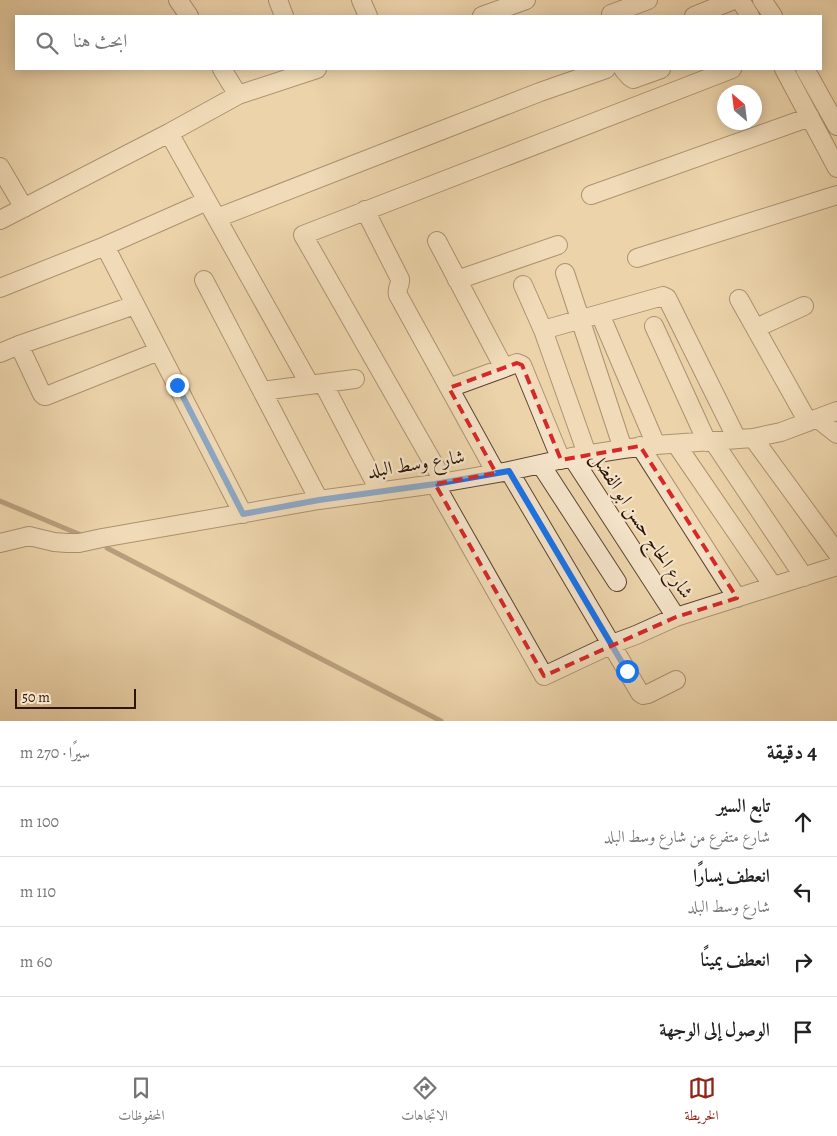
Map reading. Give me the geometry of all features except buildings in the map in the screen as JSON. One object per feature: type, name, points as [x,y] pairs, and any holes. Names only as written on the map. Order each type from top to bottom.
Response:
[{"type":"street","points":[[178,0],[188,15]]},
{"type":"street","points":[[278,0],[284,15]]},
{"type":"street","points":[[361,0],[368,15]]},
{"type":"street","points":[[485,15],[526,0]]},
{"type":"street","points":[[611,14],[648,0]]},
{"type":"street","points":[[696,15],[734,0]]},
{"type":"street","points":[[740,0],[749,15]]},
{"type":"street","points":[[762,0],[772,15]]},
{"type":"street","points":[[223,70],[238,95]]},
{"type":"street","points":[[0,220],[169,133],[238,95],[310,70]]},
{"type":"street","points":[[217,218],[540,92],[603,70]]},
{"type":"street","points":[[625,70],[633,78],[658,70]]},
{"type":"street","points":[[729,70],[303,235],[544,676],[676,616],[837,566]]},
{"type":"street","points":[[785,70],[837,168]]},
{"type":"street","points":[[806,70],[837,126]]},
{"type":"street","points":[[591,195],[810,116]]},
{"type":"street","points":[[169,133],[207,201],[380,492]]},
{"type":"street","points":[[0,167],[24,208]]},
{"type":"street","points":[[637,258],[837,195]]},
{"type":"street","points":[[0,288],[105,246],[207,201]]},
{"type":"street","points":[[366,210],[399,276],[398,295],[449,388],[612,644],[640,693],[643,695],[648,694],[676,680]]},
{"type":"street","points":[[437,241],[504,368]]},
{"type":"street","points":[[457,280],[558,245]]},
{"type":"street","points":[[105,246],[243,514]]},
{"type":"street","points":[[565,273],[580,320],[640,447],[737,598]]},
{"type":"street","points":[[204,280],[319,500]]},
{"type":"street","points":[[523,285],[543,330],[573,457]]},
{"type":"street","points":[[543,330],[663,296],[667,298],[745,439],[837,553]]},
{"type":"street","points":[[0,353],[135,305]]},
{"type":"street","points":[[743,305],[813,421],[837,434]]},
{"type":"street","points":[[756,328],[804,306]]},
{"type":"street","points":[[600,314],[640,447]]},
{"type":"street","points":[[654,326],[710,441],[804,577]]},
{"type":"street","points":[[19,345],[44,396],[159,352]]},
{"type":"street","points":[[449,388],[520,363],[573,457]]},
{"type":"street","points":[[262,391],[355,379]]},
{"type":"street","name":"شارع وسط البلد","points":[[0,543],[29,536],[54,542],[79,543],[319,500],[440,483],[541,465],[573,457],[640,447],[745,439],[781,432],[837,412]]},
{"type":"street","points":[[676,444],[773,586]]},
{"type":"street","name":"شارع الحاج حسن ابو الفضل","points":[[573,457],[676,616]]},
{"type":"street","points":[[541,465],[617,582]]},
{"type":"highlighted area","points":[[517,363],[522,365],[561,460],[640,446],[737,598],[676,617],[544,676],[435,484],[496,473],[449,388]]},
{"type":"waterway","points":[[0,501],[81,535]]},
{"type":"waterway","points":[[107,548],[441,721]]},
{"type":"route","points":[[177,385],[243,514],[319,500],[435,484],[509,471],[627,671]]}]
